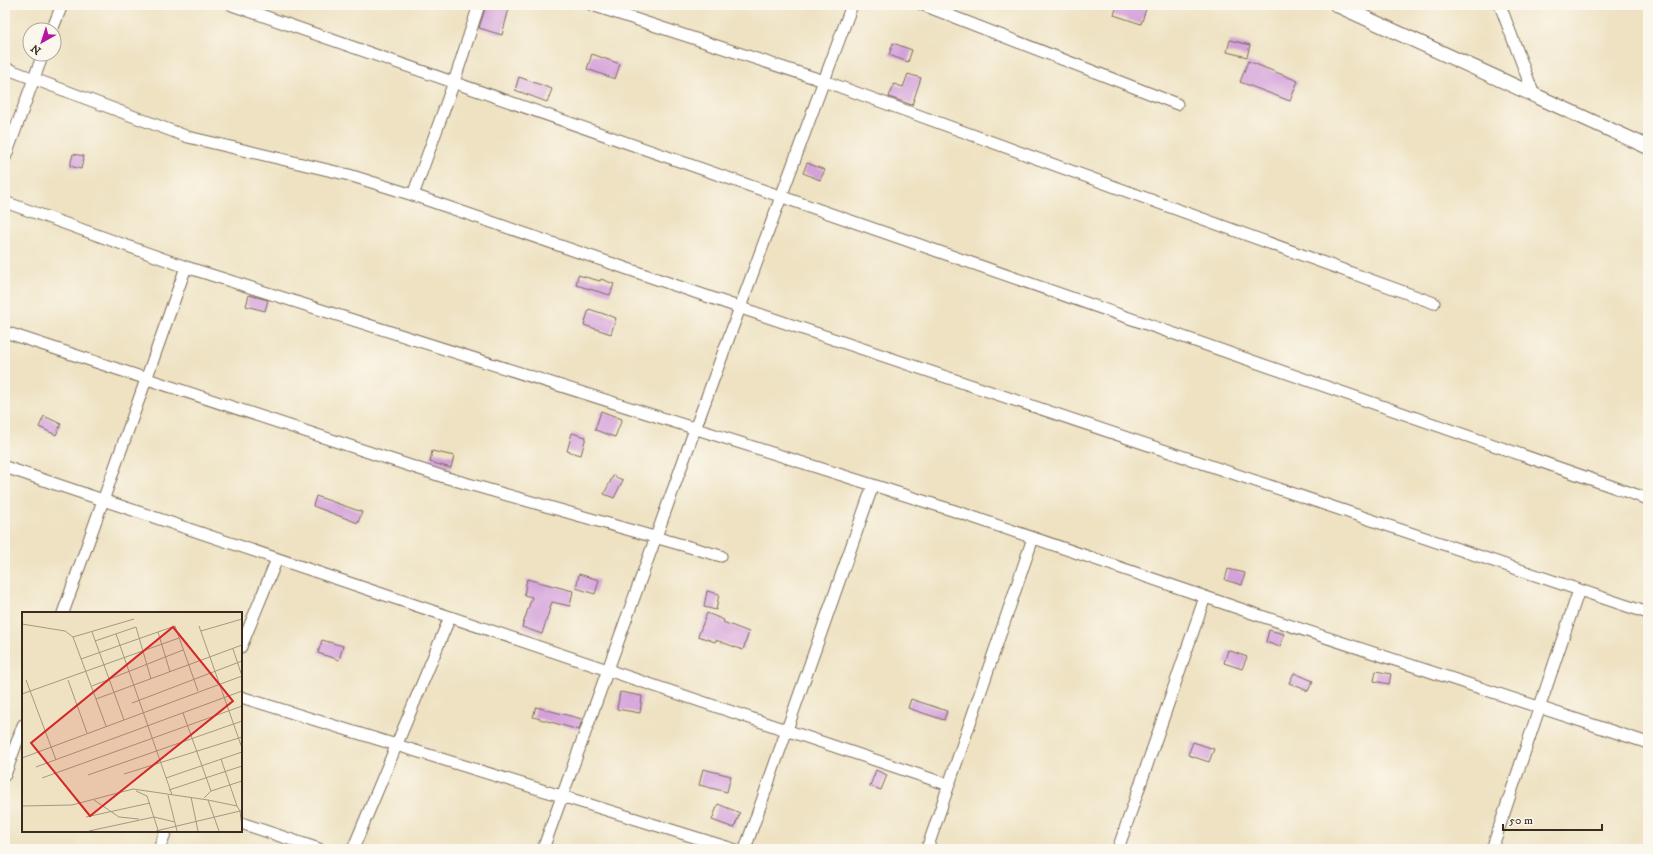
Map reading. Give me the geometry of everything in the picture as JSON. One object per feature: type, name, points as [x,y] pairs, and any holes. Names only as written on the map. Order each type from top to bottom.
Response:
[{"type":"street","points":[[55,22],[62,5]]},
{"type":"street","points":[[232,5],[1648,499]]},
{"type":"street","points":[[413,195],[454,82],[479,5]]},
{"type":"street","points":[[592,5],[824,82],[1434,303]]},
{"type":"street","points":[[543,849],[657,538],[695,429],[852,5]]},
{"type":"street","points":[[923,5],[1177,104]]},
{"type":"street","points":[[1337,5],[1648,147]]},
{"type":"street","points":[[1500,5],[1534,95]]},
{"type":"street","points":[[5,158],[40,62]]},
{"type":"street","points":[[5,68],[188,137],[349,175],[413,195],[741,308],[1648,613]]},
{"type":"street","points":[[5,202],[186,267],[873,485],[1205,597],[1648,742]]},
{"type":"street","points":[[63,612],[186,267]]},
{"type":"street","points":[[5,332],[444,477],[721,556]]},
{"type":"street","points":[[5,467],[949,785]]},
{"type":"street","points":[[745,849],[873,485]]},
{"type":"street","points":[[927,849],[1033,538]]},
{"type":"street","points":[[242,645],[277,559]]},
{"type":"street","points":[[1492,849],[1579,590]]},
{"type":"street","points":[[1118,849],[1205,597]]},
{"type":"street","points":[[353,849],[450,617]]},
{"type":"street","points":[[242,697],[733,849]]},
{"type":"street","points":[[5,775],[19,749],[22,731]]},
{"type":"street","points":[[242,823],[319,849]]},
{"type":"street","points":[[159,849],[166,832]]},
{"type":"building","points":[[486,5],[510,5],[502,35],[479,28]]},
{"type":"building","points":[[1117,5],[1134,5],[1146,9],[1141,24],[1114,15]]},
{"type":"building","points":[[1230,40],[1250,45],[1247,57],[1227,52]]},
{"type":"building","points":[[893,43],[912,50],[908,62],[889,55]]},
{"type":"building","points":[[592,54],[620,64],[615,79],[587,69]]},
{"type":"building","points":[[1248,61],[1298,81],[1290,101],[1240,82]]},
{"type":"building","points":[[908,74],[921,78],[912,105],[889,97],[894,84],[903,87]]},
{"type":"building","points":[[519,77],[552,89],[547,102],[515,90]]},
{"type":"building","points":[[73,154],[84,156],[81,169],[70,166]]},
{"type":"building","points":[[807,163],[825,170],[820,180],[803,173]]},
{"type":"building","points":[[578,275],[600,281],[601,279],[614,284],[610,295],[576,285]]},
{"type":"building","points":[[249,295],[268,300],[265,311],[246,306]]},
{"type":"building","points":[[589,309],[616,318],[611,334],[584,325]]},
{"type":"building","points":[[601,411],[622,419],[615,437],[595,430]]},
{"type":"building","points":[[44,416],[61,424],[56,435],[39,427]]},
{"type":"building","points":[[572,433],[586,437],[581,455],[567,451]]},
{"type":"building","points":[[432,451],[454,456],[451,468],[430,462]]},
{"type":"building","points":[[613,476],[623,480],[614,498],[604,494]]},
{"type":"building","points":[[316,496],[362,512],[358,523],[313,506]]},
{"type":"building","points":[[1228,569],[1245,573],[1242,585],[1225,580]]},
{"type":"building","points":[[579,574],[599,580],[595,594],[576,588]]},
{"type":"building","points":[[527,579],[573,591],[570,606],[552,602],[542,634],[522,627],[532,597],[524,595]]},
{"type":"building","points":[[707,591],[719,594],[716,610],[704,607]]},
{"type":"building","points":[[707,613],[724,620],[723,622],[749,632],[743,650],[716,640],[715,642],[698,636]]},
{"type":"building","points":[[1269,630],[1284,634],[1280,647],[1266,642]]},
{"type":"building","points":[[322,640],[343,646],[339,660],[318,653]]},
{"type":"building","points":[[1228,650],[1247,657],[1242,669],[1224,663]]},
{"type":"building","points":[[1376,671],[1391,674],[1389,684],[1374,681]]},
{"type":"building","points":[[1294,673],[1313,681],[1308,691],[1289,683]]},
{"type":"building","points":[[620,692],[642,696],[640,713],[617,709]]},
{"type":"building","points":[[911,699],[947,711],[944,720],[908,708]]},
{"type":"building","points":[[536,707],[582,719],[579,730],[533,717]]},
{"type":"building","points":[[1193,742],[1214,749],[1209,762],[1188,755]]},
{"type":"building","points":[[703,769],[731,776],[727,792],[699,785]]},
{"type":"building","points":[[876,770],[887,775],[881,790],[870,786]]},
{"type":"building","points":[[718,804],[740,813],[734,828],[712,820]]}]
